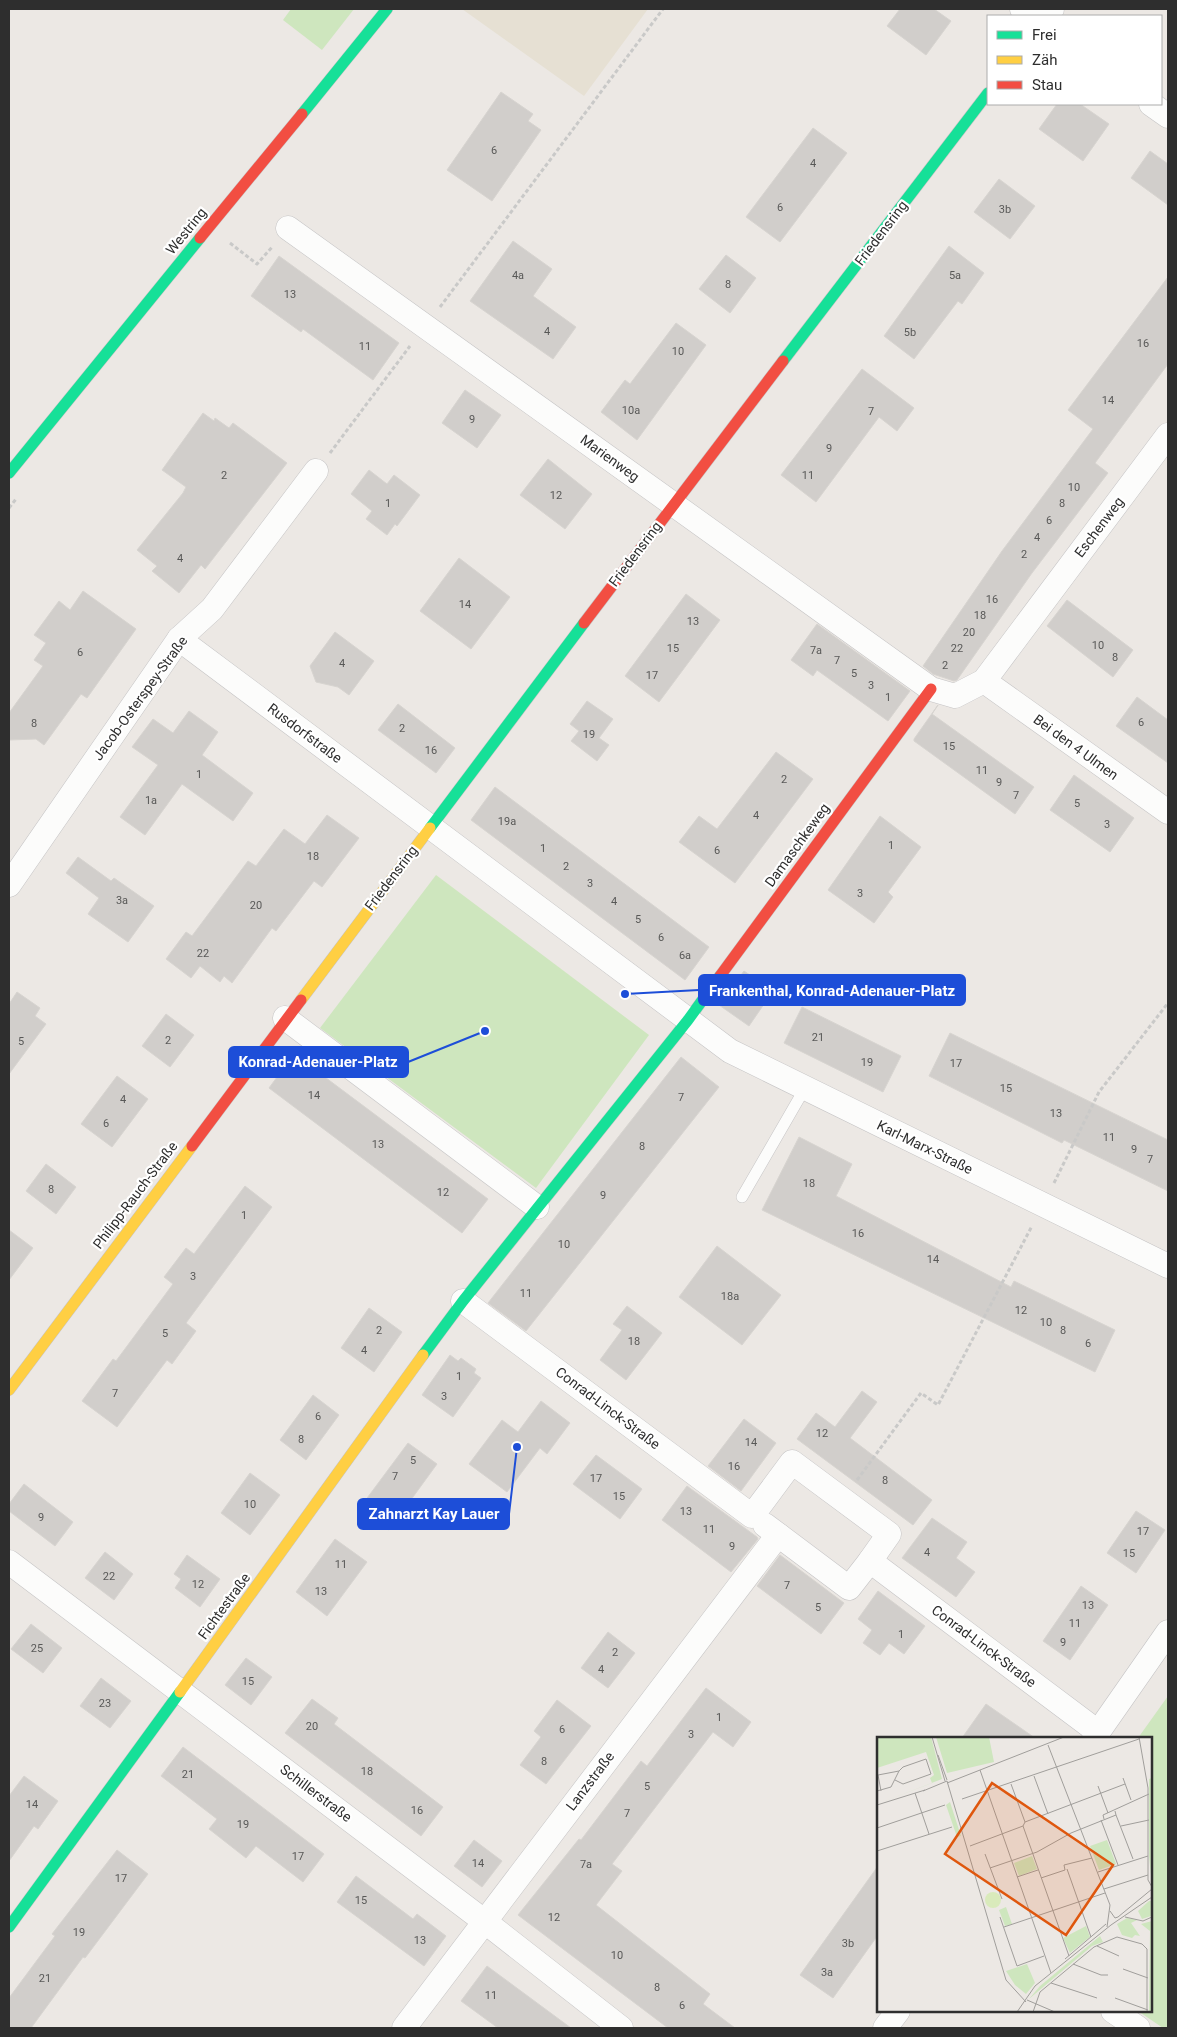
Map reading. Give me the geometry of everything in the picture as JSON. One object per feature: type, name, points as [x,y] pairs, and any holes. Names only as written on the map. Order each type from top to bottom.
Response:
[{"type":"street","name":"Westring","points":[[9,473],[387,9]]},
{"type":"street","name":"Friedensring","points":[[285,1018],[673,504],[987,94]]},
{"type":"street","points":[[1152,105],[1168,116]]},
{"type":"street","name":"Marienweg","points":[[288,228],[931,689]]},
{"type":"street","name":"Eschenweg","points":[[984,681],[1168,434]]},
{"type":"street","name":"Jacob-Osterspey-Straße","points":[[9,885],[179,639],[212,609],[316,471]]},
{"type":"street","name":"Rusdorfstraße","points":[[179,639],[688,1020]]},
{"type":"street","points":[[931,689],[955,696],[984,681]]},
{"type":"street","name":"Bei den 4 Ulmen","points":[[984,681],[1168,812]]},
{"type":"street","name":"Damaschkeweg","points":[[537,1207],[688,1020],[931,689]]},
{"type":"street","points":[[285,1018],[537,1207]]},
{"type":"street","name":"Philipp-Rauch-Straße","points":[[9,1390],[285,1018]]},
{"type":"street","name":"Karl-Marx-Straße","points":[[688,1020],[730,1051],[1168,1266]]},
{"type":"street","name":"Fichtestraße","points":[[9,1927],[463,1301],[537,1207]]},
{"type":"street","name":"Conrad-Linck-Straße","points":[[463,1301],[752,1516],[778,1535],[849,1588],[889,1534],[792,1462],[752,1516]]},
{"type":"street","name":"Lanzstraße","points":[[404,2028],[778,1535]]},
{"type":"street","name":"Conrad-Linck-Straße","points":[[870,1561],[1096,1735]]},
{"type":"street","name":"Schillerstraße","points":[[9,1562],[484,1921],[620,2028]]},
{"type":"street","points":[[1096,1735],[1168,1632]]},
{"type":"street","points":[[885,2028],[897,2012]]},
{"type":"street","points":[[1114,2012],[1138,2028]]},
{"type":"lane","points":[[742,1196],[805,1088]]},
{"type":"path","points":[[316,471],[663,9]]},
{"type":"path","points":[[227,240],[257,264],[288,228]]},
{"type":"path","points":[[843,1500],[921,1393],[938,1405],[1044,1205],[1099,1092],[1168,1003]]},
{"type":"shaded area","points":[[462,9],[648,9],[584,96]]},
{"type":"green space","points":[[291,9],[354,9],[322,50],[283,20]]},
{"type":"green space","points":[[436,875],[649,1035],[536,1188],[320,1028]]},
{"type":"green space","points":[[1168,1696],[1168,2028],[1163,2028],[1139,2012],[1152,2012],[1152,1737],[1139,1737]]},
{"type":"building","points":[[900,9],[934,9],[951,21],[926,55],[887,26]]},
{"type":"building","points":[[501,92],[533,114],[528,121],[541,130],[492,201],[447,170]]},
{"type":"building","points":[[1056,105],[1081,105],[1109,124],[1083,161],[1039,129]]},
{"type":"building","points":[[813,128],[847,153],[780,242],[746,217]]},
{"type":"building","points":[[1150,151],[1168,164],[1168,205],[1131,178]]},
{"type":"building","points":[[999,179],[1035,206],[1010,239],[974,212]]},
{"type":"building","points":[[513,241],[552,269],[533,296],[576,327],[553,359],[470,301]]},
{"type":"building","points":[[949,246],[984,273],[962,304],[958,301],[914,359],[884,336]]},
{"type":"building","points":[[726,255],[756,278],[730,313],[699,289]]},
{"type":"building","points":[[279,256],[399,343],[373,380],[303,329],[301,332],[251,296]]},
{"type":"building","points":[[1168,277],[1168,364],[1095,463],[1108,473],[1032,573],[957,680],[954,681],[933,674],[923,666],[1002,551],[1093,429],[1068,410]]},
{"type":"building","points":[[676,323],[706,345],[637,440],[601,412],[625,380],[630,384]]},
{"type":"building","points":[[862,369],[914,408],[897,431],[879,417],[816,502],[781,475]]},
{"type":"building","points":[[465,390],[501,415],[477,448],[442,423]]},
{"type":"building","points":[[203,413],[214,421],[215,418],[229,428],[233,423],[287,463],[205,569],[201,565],[179,593],[152,571],[157,566],[137,550],[186,487],[162,470]]},
{"type":"building","points":[[548,459],[592,494],[565,529],[520,495]]},
{"type":"building","points":[[369,470],[387,484],[394,475],[420,495],[397,526],[395,524],[387,535],[366,519],[372,511],[351,494]]},
{"type":"building","points":[[459,558],[510,597],[471,649],[420,611]]},
{"type":"building","points":[[83,591],[136,629],[87,698],[81,694],[44,745],[36,739],[9,740],[9,713],[43,666],[34,660],[46,643],[34,635],[59,601],[70,610]]},
{"type":"building","points":[[686,594],[720,620],[659,702],[625,676]]},
{"type":"building","points":[[1067,600],[1133,650],[1113,677],[1047,626]]},
{"type":"building","points":[[817,624],[910,691],[888,721],[817,670],[813,676],[791,660]]},
{"type":"building","points":[[335,632],[374,661],[349,695],[338,687],[316,682],[310,666]]},
{"type":"building","points":[[1137,697],[1168,720],[1168,763],[1116,726]]},
{"type":"building","points":[[587,701],[613,719],[599,738],[609,745],[597,761],[571,741],[579,731],[570,724]]},
{"type":"building","points":[[398,704],[455,748],[436,773],[378,730]]},
{"type":"building","points":[[938,705],[932,714],[1034,787],[1015,814],[914,741],[914,739]]},
{"type":"building","points":[[189,711],[218,732],[202,755],[253,793],[233,821],[182,784],[145,835],[120,817],[158,765],[132,747],[153,719],[173,733]]},
{"type":"building","points":[[776,752],[813,779],[735,883],[679,842],[699,816],[717,829]]},
{"type":"building","points":[[1074,775],[1134,818],[1110,852],[1050,810]]},
{"type":"building","points":[[495,787],[709,947],[685,980],[471,820]]},
{"type":"building","points":[[327,815],[359,838],[322,887],[314,881],[276,931],[272,928],[232,983],[224,976],[220,982],[200,966],[191,978],[166,959],[186,932],[192,936],[248,861],[256,866],[284,829],[305,844]]},
{"type":"building","points":[[880,816],[921,847],[888,892],[893,897],[874,923],[828,890]]},
{"type":"building","points":[[78,857],[111,881],[114,878],[154,906],[128,942],[88,914],[99,898],[66,873]]},
{"type":"building","points":[[744,971],[773,991],[749,1026],[719,1005]]},
{"type":"building","points":[[17,992],[40,1008],[35,1016],[46,1024],[9,1074],[9,1004]]},
{"type":"building","points":[[802,1007],[901,1056],[883,1092],[784,1043]]},
{"type":"building","points":[[166,1014],[194,1035],[170,1067],[142,1046]]},
{"type":"building","points":[[950,1033],[1168,1140],[1168,1191],[1064,1140],[1062,1143],[929,1076]]},
{"type":"building","points":[[294,1054],[488,1199],[462,1233],[269,1088]]},
{"type":"building","points":[[681,1057],[719,1087],[526,1331],[488,1303]]},
{"type":"building","points":[[117,1076],[148,1099],[112,1147],[81,1124]]},
{"type":"building","points":[[799,1137],[852,1164],[836,1196],[1011,1287],[1014,1281],[1115,1330],[1095,1372],[762,1210]]},
{"type":"building","points":[[46,1164],[76,1187],[56,1214],[26,1191]]},
{"type":"building","points":[[245,1186],[272,1207],[186,1323],[196,1331],[172,1364],[167,1360],[117,1427],[82,1401],[113,1359],[116,1361],[173,1284],[164,1277],[186,1248],[194,1254]]},
{"type":"building","points":[[9,1230],[33,1248],[9,1280]]},
{"type":"building","points":[[717,1246],[781,1295],[742,1345],[679,1297]]},
{"type":"building","points":[[627,1306],[662,1333],[626,1380],[600,1360],[622,1330],[613,1324]]},
{"type":"building","points":[[369,1308],[402,1332],[374,1372],[341,1348]]},
{"type":"building","points":[[450,1355],[458,1361],[461,1358],[476,1369],[474,1373],[481,1378],[453,1417],[422,1395]]},
{"type":"building","points":[[862,1391],[877,1402],[850,1438],[932,1500],[913,1525],[797,1439],[816,1413],[835,1427]]},
{"type":"building","points":[[313,1395],[339,1415],[306,1460],[280,1440]]},
{"type":"building","points":[[541,1401],[570,1423],[547,1454],[540,1448],[507,1492],[469,1464],[502,1420],[518,1432]]},
{"type":"building","points":[[744,1419],[776,1443],[741,1491],[708,1466]]},
{"type":"building","points":[[408,1443],[437,1464],[389,1530],[359,1509]]},
{"type":"building","points":[[596,1455],[642,1489],[620,1519],[573,1484]]},
{"type":"building","points":[[250,1473],[280,1495],[250,1535],[221,1513]]},
{"type":"building","points":[[24,1484],[73,1522],[55,1546],[9,1511],[9,1504]]},
{"type":"building","points":[[687,1486],[757,1537],[758,1539],[731,1572],[662,1520]]},
{"type":"building","points":[[1136,1511],[1165,1530],[1136,1573],[1107,1553]]},
{"type":"building","points":[[932,1518],[967,1542],[956,1558],[975,1572],[956,1597],[902,1558]]},
{"type":"building","points":[[335,1539],[367,1562],[327,1616],[296,1592]]},
{"type":"building","points":[[105,1552],[133,1574],[114,1600],[85,1578]]},
{"type":"building","points":[[187,1555],[220,1579],[200,1607],[175,1588],[181,1579],[174,1574]]},
{"type":"building","points":[[780,1555],[844,1603],[821,1634],[757,1586]]},
{"type":"building","points":[[1081,1586],[1108,1605],[1070,1660],[1043,1641]]},
{"type":"building","points":[[878,1591],[925,1626],[904,1654],[889,1643],[880,1655],[863,1643],[872,1630],[858,1619]]},
{"type":"building","points":[[31,1624],[62,1648],[43,1673],[11,1649]]},
{"type":"building","points":[[608,1632],[635,1653],[608,1688],[581,1668]]},
{"type":"building","points":[[246,1658],[272,1677],[251,1705],[225,1685]]},
{"type":"building","points":[[101,1678],[131,1701],[110,1728],[80,1706]]},
{"type":"building","points":[[706,1688],[751,1722],[733,1747],[713,1732],[612,1864],[622,1871],[596,1905],[710,1994],[703,2004],[735,2028],[668,2028],[518,1915],[579,1839],[581,1840],[641,1761],[647,1766]]},
{"type":"building","points":[[312,1699],[338,1718],[334,1724],[443,1807],[421,1836],[285,1733]]},
{"type":"building","points":[[557,1700],[591,1726],[546,1784],[520,1765],[541,1737],[534,1731]]},
{"type":"building","points":[[986,1704],[1034,1737],[963,1737]]},
{"type":"building","points":[[183,1747],[324,1854],[303,1882],[256,1846],[246,1858],[209,1829],[217,1819],[161,1776]]},
{"type":"building","points":[[24,1776],[58,1801],[38,1829],[34,1826],[9,1861],[9,1796]]},
{"type":"building","points":[[474,1840],[502,1861],[482,1887],[454,1866]]},
{"type":"building","points":[[117,1850],[148,1874],[85,1958],[83,1957],[31,2028],[9,2028],[9,1998],[55,1936],[52,1934]]},
{"type":"building","points":[[877,1867],[877,1936],[833,1998],[800,1975]]},
{"type":"building","points":[[356,1876],[413,1919],[417,1914],[446,1936],[424,1966],[337,1902]]},
{"type":"building","points":[[487,1966],[571,2028],[498,2028],[461,2001]]},
{"type":"traffic: fast","points":[[302,114],[387,9]]},
{"type":"traffic: fast","points":[[783,361],[987,94]]},
{"type":"traffic: fast","points":[[9,473],[200,238]]},
{"type":"traffic: fast","points":[[430,828],[584,623]]},
{"type":"traffic: fast","points":[[423,1355],[463,1301],[688,1020],[720,976]]},
{"type":"traffic: fast","points":[[9,1927],[180,1692]]},
{"type":"traffic: slow","points":[[301,1000],[430,828]]},
{"type":"traffic: slow","points":[[9,1390],[192,1146]]},
{"type":"traffic: slow","points":[[180,1692],[423,1355]]},
{"type":"traffic: jam","points":[[200,238],[302,114]]},
{"type":"traffic: jam","points":[[584,623],[783,361]]},
{"type":"traffic: jam","points":[[720,976],[931,689]]},
{"type":"traffic: jam","points":[[192,1146],[301,1000]]},
{"type":"place","name":"Frankenthal, Konrad-Adenauer-Platz","points":[[625,994]]},
{"type":"place","name":"Konrad-Adenauer-Platz","points":[[485,1031]]},
{"type":"place","name":"Zahnarzt Kay Lauer","points":[[517,1447]]}]
